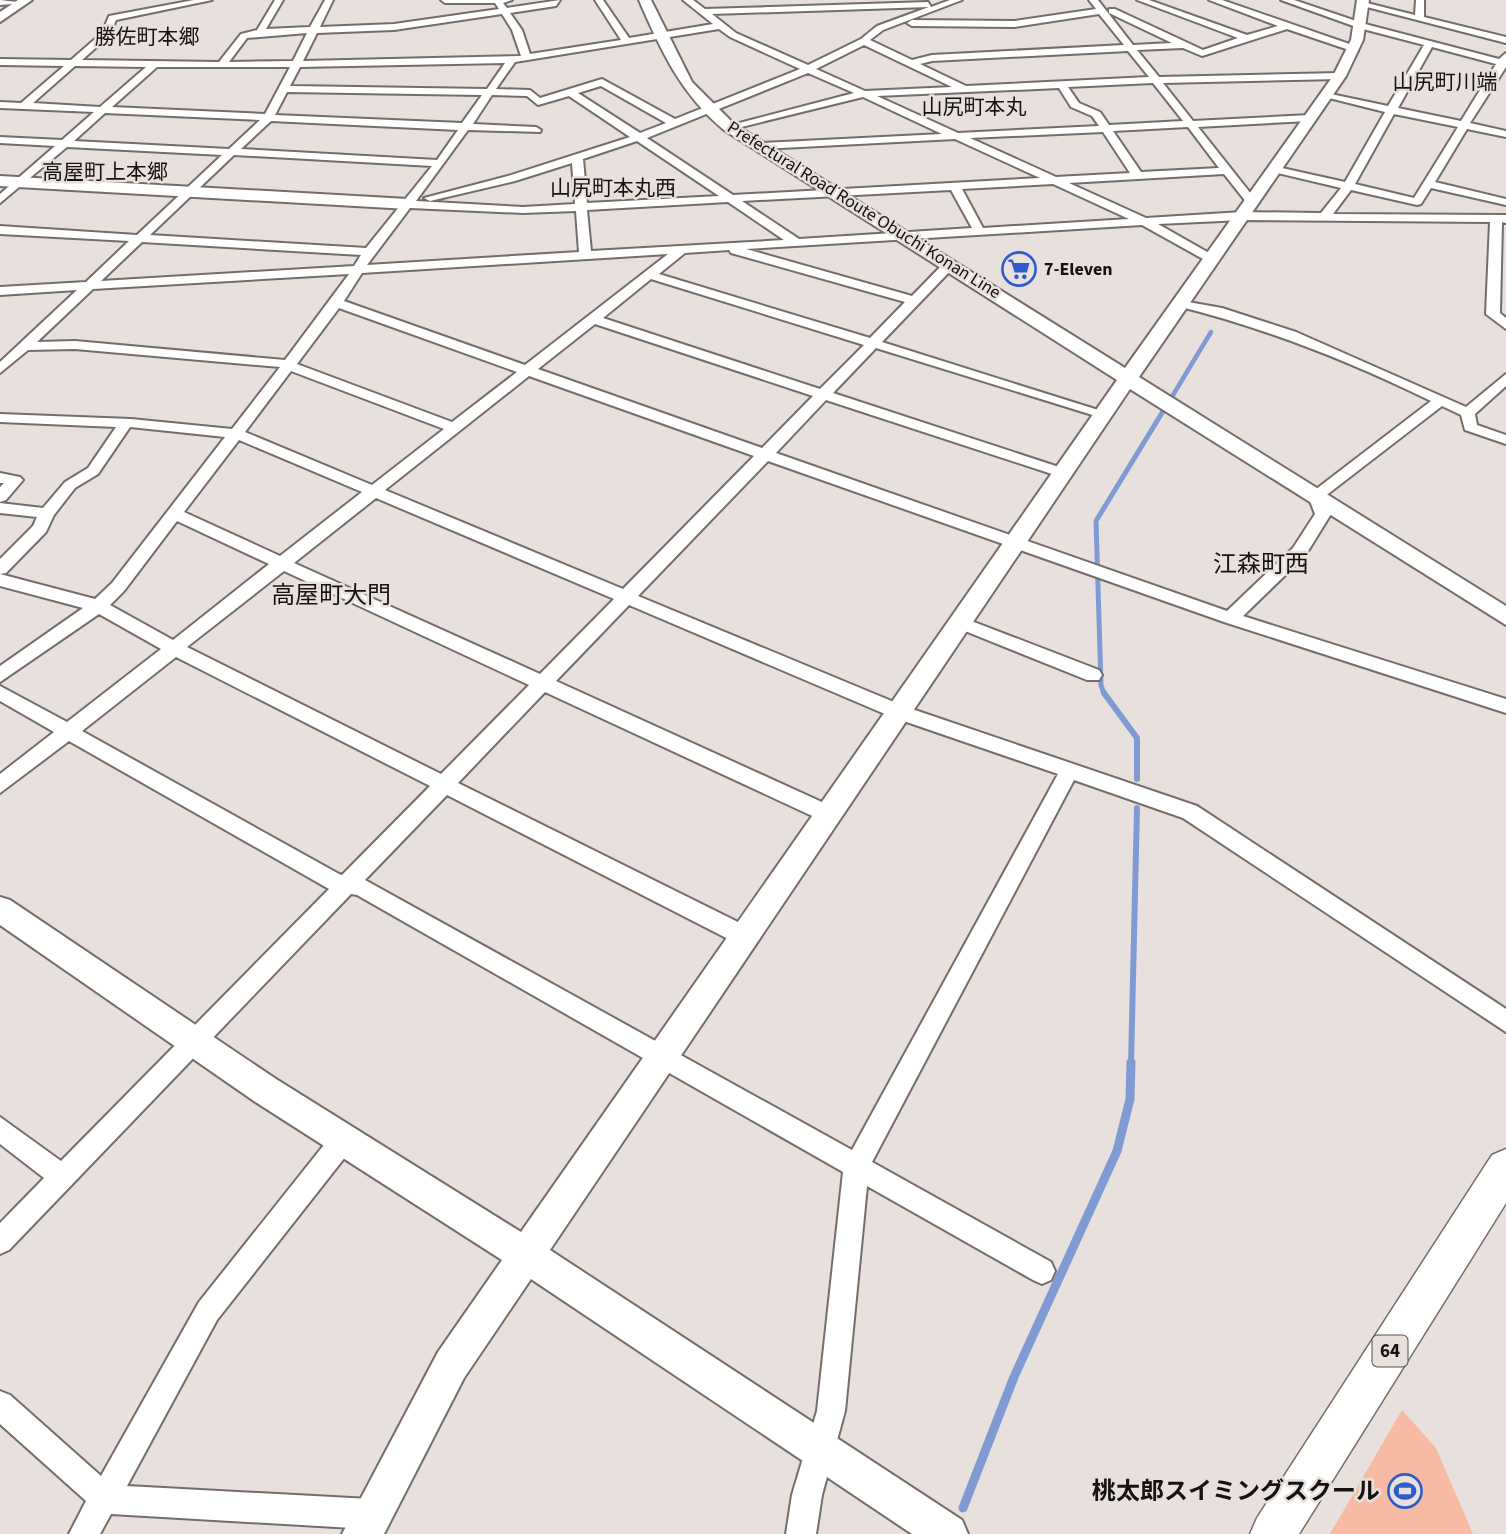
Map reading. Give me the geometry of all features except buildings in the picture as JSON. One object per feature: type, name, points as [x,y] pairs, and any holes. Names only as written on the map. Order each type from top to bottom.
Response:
[{"type":"main road","name":"Prefectural Road Route Obuchi Konan Line","points":[[645,0],[672,65],[685,86],[708,110],[730,127],[901,236],[1129,377]]},
{"type":"main road","points":[[189,192],[409,203]]},
{"type":"main road","name":"64","points":[[1273,1534],[1506,1168]]},
{"type":"street","points":[[149,0],[155,10]]},
{"type":"street","points":[[24,106],[106,34],[112,18],[208,0]]},
{"type":"street","points":[[260,32],[279,0]]},
{"type":"street","points":[[0,369],[235,152],[269,117],[329,0]]},
{"type":"street","points":[[445,0],[503,1],[502,11],[517,30],[526,58]]},
{"type":"street","points":[[222,65],[244,36],[260,32],[394,27],[553,4],[556,0]]},
{"type":"street","points":[[599,0],[626,42]]},
{"type":"street","points":[[687,0],[733,35],[1144,221],[1212,260]]},
{"type":"street","points":[[409,203],[477,188],[578,158],[676,124],[808,68],[864,41],[880,28],[958,0]]},
{"type":"street","points":[[1093,0],[1106,12],[1130,48],[1251,201]]},
{"type":"street","points":[[1213,0],[1355,49]]},
{"type":"street","points":[[1273,169],[1417,202],[1505,61],[1362,26],[1285,0]]},
{"type":"street","points":[[1419,18],[1420,0]]},
{"type":"street","points":[[0,2],[24,1]]},
{"type":"street","points":[[0,18],[24,1]]},
{"type":"street","points":[[897,22],[1015,24],[1106,12],[1146,1],[1245,38]]},
{"type":"street","points":[[0,1405],[105,1499],[366,1524],[451,1365],[1129,377],[1326,96],[1355,49],[1362,26],[1361,2],[1501,39],[1506,28]]},
{"type":"street","points":[[704,12],[869,3],[947,4]]},
{"type":"street","points":[[869,3],[880,28]]},
{"type":"street","points":[[1106,12],[1202,54],[1286,26]]},
{"type":"street","points":[[0,62],[222,65],[512,60],[721,26]]},
{"type":"street","points":[[864,41],[966,89]]},
{"type":"street","points":[[1324,217],[1348,186],[1429,44]]},
{"type":"street","points":[[909,64],[932,58],[1182,45]]},
{"type":"street","points":[[0,676],[97,606],[118,587],[176,515],[336,303],[369,252],[440,163],[512,60]]},
{"type":"street","points":[[0,201],[155,64]]},
{"type":"street","points":[[730,127],[864,94],[1155,80],[1339,76]]},
{"type":"street","points":[[285,89],[530,93],[538,102],[602,82],[676,124]]},
{"type":"street","points":[[1062,85],[1075,105],[1096,114],[1138,176]]},
{"type":"street","points":[[570,92],[796,242]]},
{"type":"street","points":[[1326,96],[1506,135]]},
{"type":"street","points":[[0,104],[536,130]]},
{"type":"street","points":[[761,146],[1309,118]]},
{"type":"street","points":[[0,140],[440,163]]},
{"type":"street","points":[[578,158],[584,254]]},
{"type":"street","points":[[409,203],[523,210],[1225,171]]},
{"type":"street","points":[[0,181],[189,192]]},
{"type":"street","points":[[1429,184],[1506,202]]},
{"type":"street","points":[[955,186],[979,231]]},
{"type":"street","points":[[0,291],[1242,216],[1503,216],[1500,270],[1493,314],[1506,325]]},
{"type":"street","points":[[0,230],[369,252]]},
{"type":"street","points":[[728,246],[912,300]]},
{"type":"street","points":[[0,785],[682,248]]},
{"type":"street","points":[[0,1241],[345,884],[544,684],[625,596],[912,300],[949,265]]},
{"type":"street","points":[[650,275],[1104,414]]},
{"type":"street","points":[[336,303],[1230,618],[1506,706]]},
{"type":"street","points":[[1182,303],[1220,312],[1319,347],[1468,413]]},
{"type":"street","points":[[594,319],[1063,473]]},
{"type":"street","points":[[24,346],[75,345],[289,365],[455,428]]},
{"type":"street","name":"Prefectural Road Route Obuchi Konan Line","points":[[1129,377],[1506,617]]},
{"type":"street","points":[[1468,413],[1506,378]]},
{"type":"street","points":[[1230,618],[1299,552],[1323,514],[1316,496],[1441,400]]},
{"type":"street","points":[[1468,413],[1470,427],[1506,440]]},
{"type":"street","points":[[0,418],[126,423],[237,434],[900,712],[1190,812],[1506,1022]]},
{"type":"street","points":[[0,569],[40,528],[47,513],[75,480],[93,471],[126,423]]},
{"type":"street","points":[[0,478],[15,480],[0,497]]},
{"type":"street","points":[[0,508],[47,513]]},
{"type":"street","points":[[176,515],[828,814]]},
{"type":"street","points":[[0,580],[97,606],[174,648],[744,936]]},
{"type":"street","points":[[961,623],[1093,675]]},
{"type":"street","points":[[0,693],[66,732],[345,884],[361,887],[1042,1270]]},
{"type":"street","points":[[801,1534],[807,1495],[831,1411],[856,1167],[1069,771]]},
{"type":"street","points":[[0,909],[344,1139],[527,1255],[948,1534]]},
{"type":"street","points":[[0,1129],[62,1177]]},
{"type":"street","points":[[84,1534],[208,1311],[344,1139]]},
{"type":"shaded area","name":"桃太郎スイミングスクール","points":[[1402,1410],[1436,1448],[1473,1534],[1330,1534]]},
{"type":"waterway","points":[[1167,405],[1211,332]]},
{"type":"waterway","points":[[1104,694],[1101,685],[1096,521],[1168,403]]},
{"type":"waterway","points":[[1104,693],[1137,738],[1137,779]]},
{"type":"waterway","points":[[1131,1064],[1137,808]]},
{"type":"waterway","points":[[963,1508],[1014,1377],[1117,1151],[1130,1099],[1131,1062]]},
{"type":"place","name":"7-Eleven","points":[[1019,269]]},
{"type":"place","name":"桃太郎スイミングスクール","points":[[1405,1491]]},
{"type":"district","name":"勝佐町本郷","points":[[147,37]]},
{"type":"district","name":"山尻町川端","points":[[1445,82]]},
{"type":"district","name":"山尻町本丸","points":[[974,107]]},
{"type":"district","name":"高屋町上本郷","points":[[105,172]]},
{"type":"district","name":"山尻町本丸西","points":[[613,188]]},
{"type":"district","name":"江森町西","points":[[1261,564]]},
{"type":"district","name":"高屋町大門","points":[[331,595]]}]
